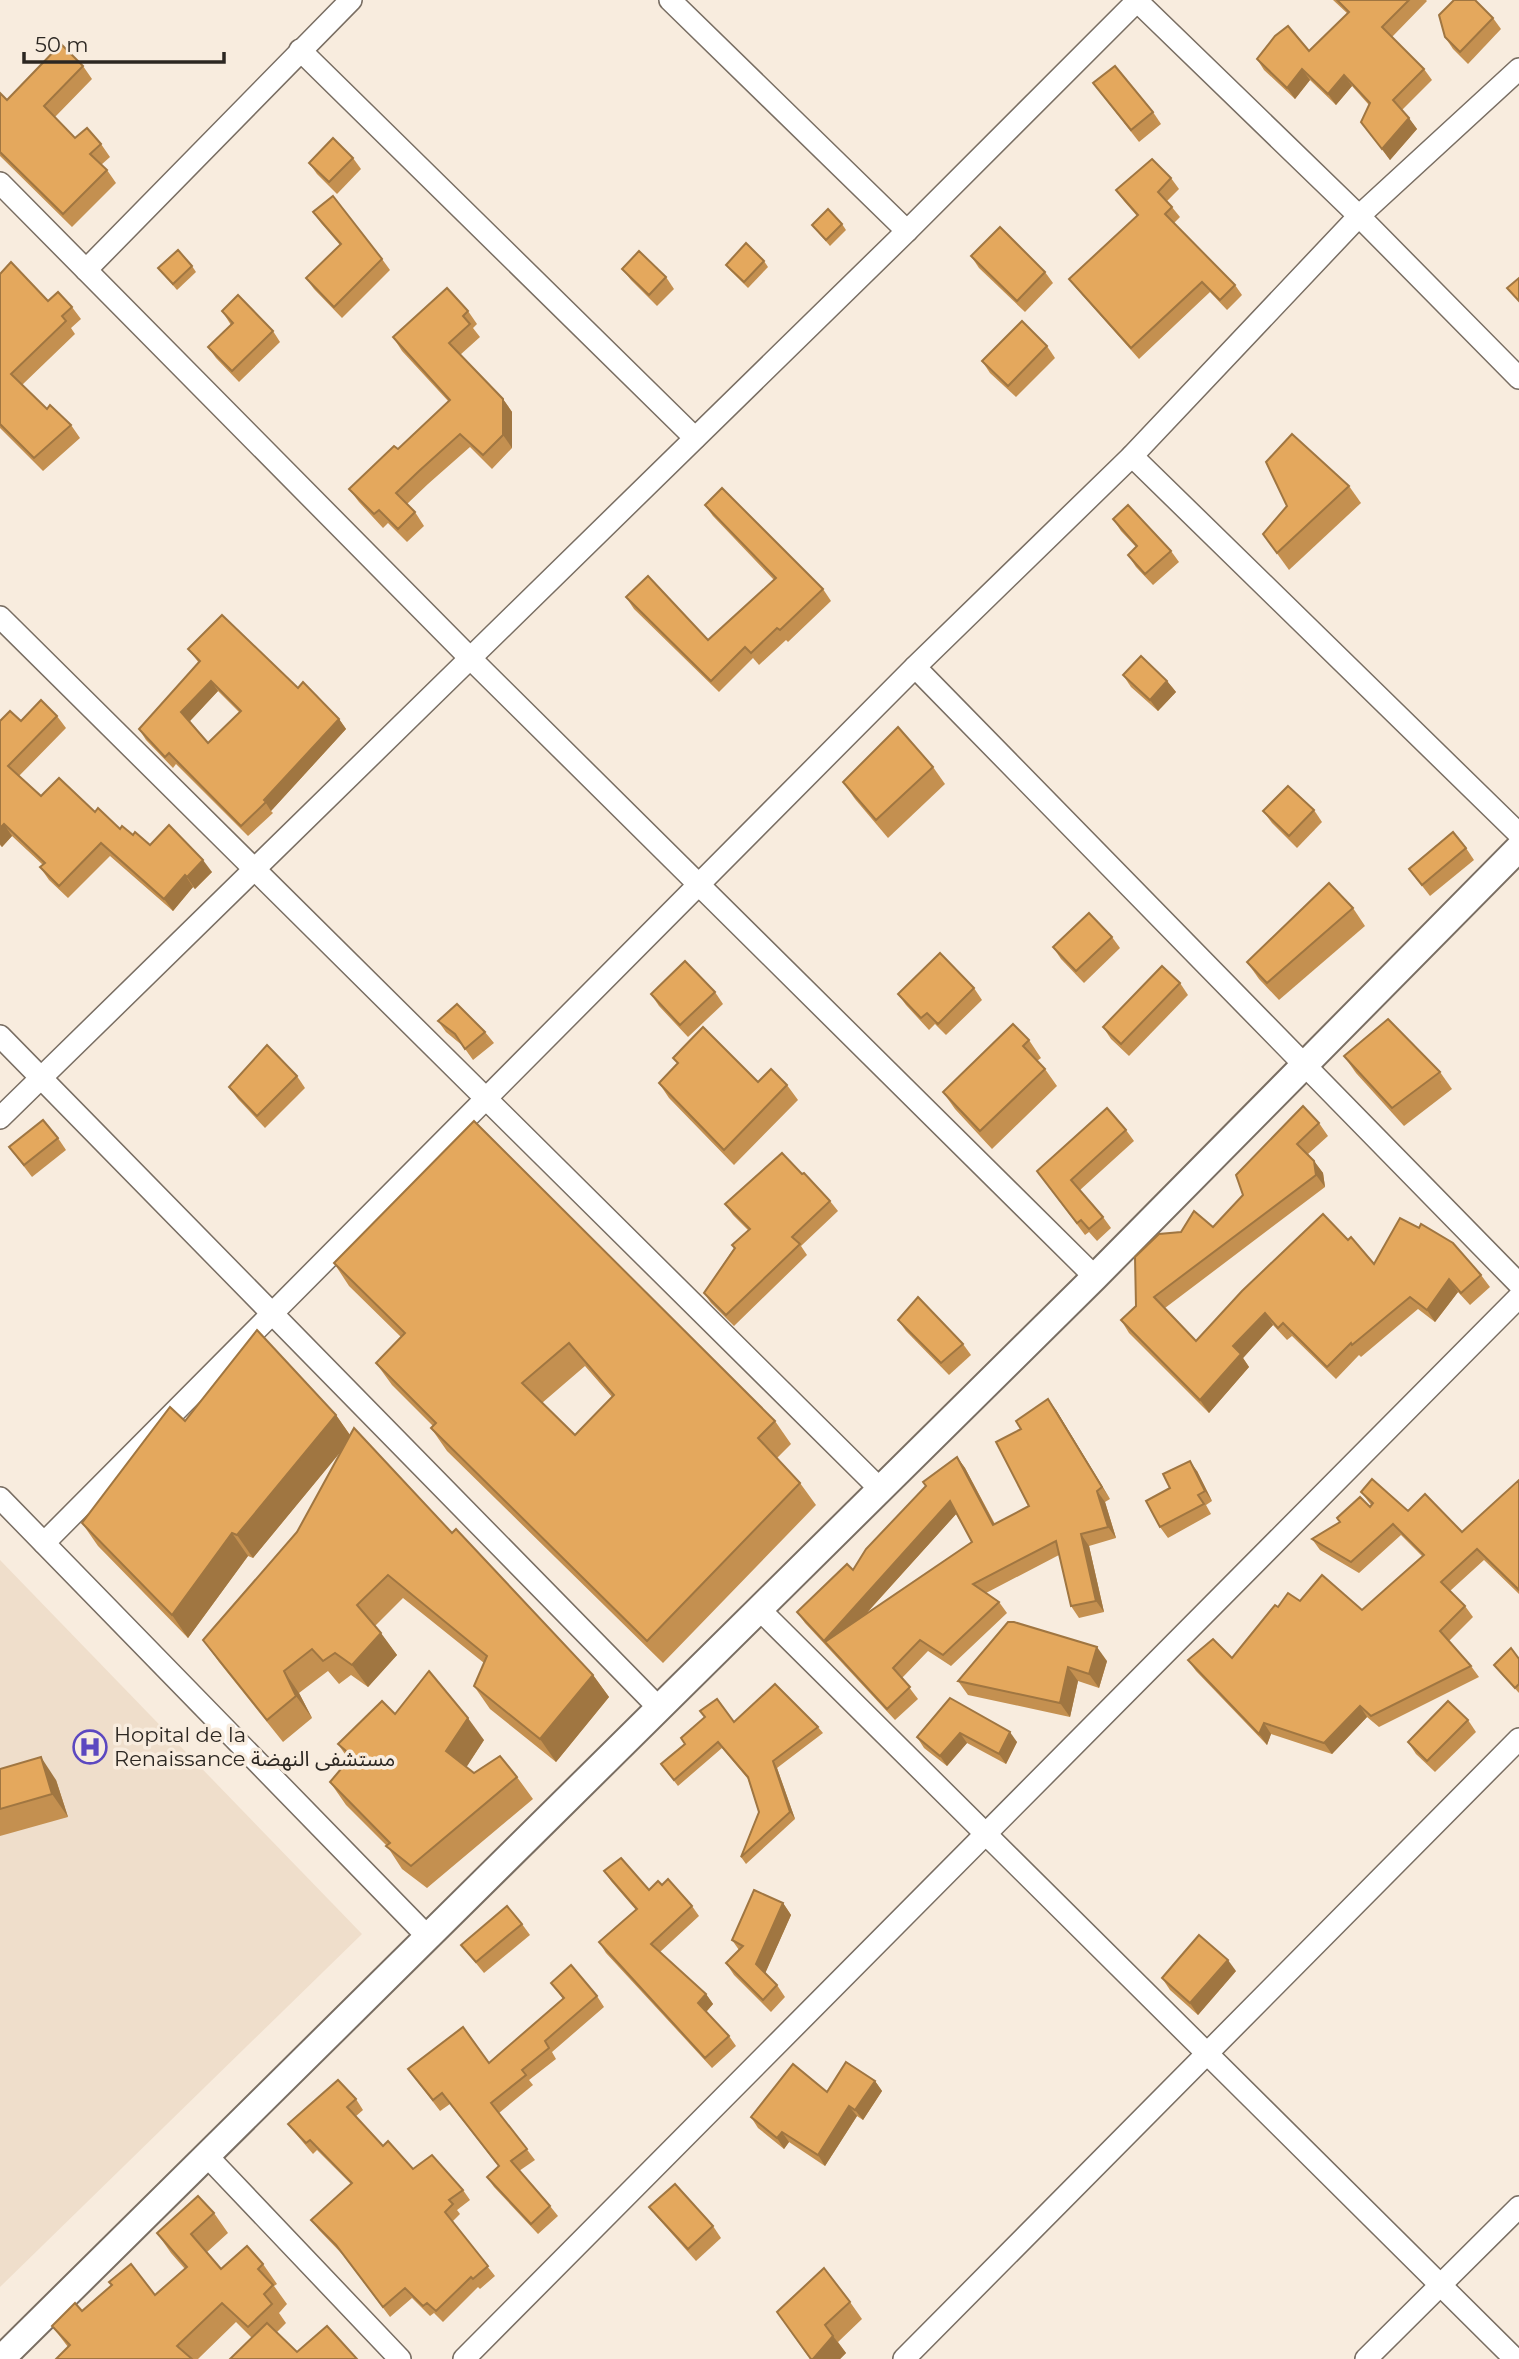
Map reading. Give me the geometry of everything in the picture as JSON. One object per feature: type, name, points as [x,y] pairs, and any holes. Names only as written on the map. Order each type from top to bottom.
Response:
[{"type":"street","points":[[86,270],[351,0]]},
{"type":"street","points":[[670,0],[907,231]]},
{"type":"street","points":[[0,1118],[907,231],[1137,0],[1359,216],[1519,378]]},
{"type":"street","points":[[300,50],[695,438]]},
{"type":"street","points":[[44,1543],[915,667],[1132,456],[1359,216],[1519,69]]},
{"type":"street","points":[[0,183],[471,659],[1094,1277]]},
{"type":"street","points":[[1132,456],[1519,834]]},
{"type":"street","points":[[0,617],[880,1489]]},
{"type":"street","points":[[915,667],[1519,1284]]},
{"type":"street","points":[[1,2359],[660,1709],[1304,1067],[1519,848]]},
{"type":"street","points":[[0,1036],[660,1709]]},
{"type":"street","points":[[464,2359],[984,1832],[1519,1297]]},
{"type":"street","points":[[0,1498],[428,1937]]},
{"type":"street","points":[[759,1609],[1515,2359]]},
{"type":"street","points":[[904,2359],[1519,1739]]},
{"type":"street","points":[[206,2156],[400,2359]]},
{"type":"street","points":[[1366,2359],[1519,2207]]},
{"type":"shaded area","name":"Hopital de la Renaissance مستشفى النهضة","points":[[0,1560],[362,1934],[0,2287]]},
{"type":"building","points":[[1337,0],[1409,0],[1382,27],[1424,69],[1393,100],[1409,118],[1382,149],[1361,122],[1370,103],[1344,75],[1328,94],[1302,69],[1287,88],[1257,59],[1275,36],[1288,26],[1309,51],[1349,12]]},
{"type":"building","points":[[1454,0],[1475,0],[1493,18],[1460,52],[1445,37],[1439,15]]},
{"type":"building","points":[[61,44],[83,66],[44,106],[75,138],[87,128],[101,144],[90,154],[107,170],[63,214],[0,152],[0,93],[7,100]]},
{"type":"building","points":[[1115,66],[1153,112],[1131,130],[1093,83]]},
{"type":"building","points":[[333,138],[353,158],[329,182],[309,163]]},
{"type":"building","points":[[1152,159],[1171,178],[1158,192],[1172,207],[1165,214],[1235,285],[1220,300],[1202,282],[1131,348],[1069,279],[1138,215],[1116,190]]},
{"type":"building","points":[[333,196],[382,259],[334,307],[306,278],[341,244],[313,212]]},
{"type":"building","points":[[828,209],[842,224],[826,240],[812,225]]},
{"type":"building","points":[[1000,227],[1045,272],[1017,301],[971,256]]},
{"type":"building","points":[[746,243],[764,261],[744,282],[726,265]]},
{"type":"building","points":[[178,250],[192,266],[173,284],[158,268]]},
{"type":"building","points":[[639,251],[666,277],[649,295],[622,269]]},
{"type":"building","points":[[11,262],[48,301],[58,292],[72,307],[62,316],[66,321],[11,374],[47,409],[50,405],[71,425],[34,458],[0,424],[0,274]]},
{"type":"building","points":[[1519,278],[1519,301],[1507,288]]},
{"type":"building","points":[[447,288],[468,311],[463,316],[470,324],[449,343],[503,399],[503,435],[483,455],[460,434],[396,493],[415,512],[398,529],[379,510],[374,514],[349,489],[394,446],[398,449],[450,400],[393,337]]},
{"type":"building","points":[[238,295],[273,331],[232,371],[208,347],[233,323],[222,311]]},
{"type":"building","points":[[1022,321],[1047,346],[1008,386],[982,361]]},
{"type":"building","points":[[1292,434],[1349,486],[1277,553],[1263,534],[1287,506],[1266,462]]},
{"type":"building","points":[[722,488],[823,589],[751,653],[745,647],[711,681],[626,597],[648,576],[708,640],[776,578],[705,505]]},
{"type":"building","points":[[1128,505],[1171,551],[1145,574],[1128,555],[1137,546],[1113,519]]},
{"type":"building","points":[[222,615],[298,688],[303,682],[339,719],[264,800],[266,802],[241,826],[169,753],[165,757],[139,729],[200,661],[188,649]],"holes":[[[211,681],[241,711],[208,743],[181,712]]]},
{"type":"building","points":[[1141,656],[1167,681],[1150,700],[1123,675]]},
{"type":"building","points":[[41,700],[57,716],[8,766],[41,796],[59,778],[95,812],[98,808],[120,829],[122,826],[133,835],[135,832],[150,845],[169,825],[203,860],[187,877],[185,875],[164,899],[101,843],[59,886],[40,867],[45,863],[4,824],[0,828],[0,721],[10,711],[21,721]]},
{"type":"building","points":[[898,727],[933,767],[876,820],[843,782]]},
{"type":"building","points":[[1288,786],[1314,810],[1289,836],[1263,811]]},
{"type":"building","points":[[1453,832],[1466,848],[1422,885],[1409,869]]},
{"type":"building","points":[[1329,883],[1353,908],[1267,983],[1247,962]]},
{"type":"building","points":[[1089,913],[1112,937],[1076,971],[1053,947]]},
{"type":"building","points":[[940,953],[974,988],[938,1024],[927,1013],[921,1018],[898,994]]},
{"type":"building","points":[[685,961],[715,992],[680,1025],[651,994]]},
{"type":"building","points":[[1162,966],[1180,983],[1121,1044],[1103,1027]]},
{"type":"building","points":[[457,1004],[485,1032],[465,1049],[455,1034],[438,1021]]},
{"type":"building","points":[[1388,1019],[1440,1072],[1392,1108],[1344,1056]]},
{"type":"building","points":[[1013,1024],[1029,1040],[1023,1046],[1045,1069],[980,1131],[943,1092]]},
{"type":"building","points":[[703,1027],[758,1082],[771,1069],[787,1085],[724,1150],[659,1083],[678,1063],[673,1058]]},
{"type":"building","points":[[267,1045],[297,1076],[257,1116],[229,1087]]},
{"type":"building","points":[[1303,1106],[1319,1123],[1297,1144],[1314,1161],[1316,1175],[1154,1297],[1196,1341],[1242,1291],[1323,1214],[1348,1240],[1351,1237],[1374,1264],[1400,1218],[1419,1228],[1421,1224],[1453,1243],[1481,1275],[1461,1293],[1449,1279],[1427,1310],[1410,1297],[1352,1345],[1351,1343],[1327,1367],[1283,1323],[1278,1328],[1265,1313],[1233,1346],[1241,1354],[1200,1400],[1121,1320],[1136,1306],[1135,1257],[1159,1234],[1181,1232],[1194,1211],[1213,1227],[1243,1195],[1236,1175]]},
{"type":"building","points":[[1107,1108],[1126,1130],[1071,1180],[1103,1217],[1089,1229],[1081,1220],[1077,1223],[1037,1171]]},
{"type":"building","points":[[43,1120],[58,1138],[24,1165],[9,1147]]},
{"type":"building","points":[[474,1121],[775,1421],[758,1438],[800,1483],[647,1641],[431,1428],[436,1423],[376,1363],[405,1333],[334,1263]],"holes":[[[569,1343],[614,1395],[575,1435],[522,1383]]]},
{"type":"building","points":[[782,1153],[830,1201],[792,1237],[800,1244],[726,1315],[704,1293],[735,1248],[732,1245],[750,1229],[725,1204]]},
{"type":"building","points":[[918,1297],[963,1344],[941,1363],[898,1320]]},
{"type":"building","points":[[257,1330],[336,1415],[237,1535],[232,1533],[172,1615],[82,1523],[170,1407],[185,1421]]},
{"type":"building","points":[[1048,1399],[1102,1487],[1097,1491],[1108,1527],[1081,1534],[1096,1601],[1071,1606],[1056,1541],[973,1584],[999,1602],[943,1655],[920,1640],[893,1668],[910,1687],[887,1709],[825,1642],[972,1542],[950,1501],[824,1641],[797,1612],[847,1564],[853,1570],[866,1549],[926,1486],[923,1482],[957,1457],[993,1525],[1029,1506],[996,1442],[1021,1429],[1016,1421]]},
{"type":"building","points":[[354,1428],[452,1533],[456,1529],[593,1675],[540,1739],[474,1686],[487,1656],[388,1575],[357,1605],[381,1633],[352,1665],[335,1653],[323,1661],[312,1649],[284,1671],[296,1696],[267,1720],[203,1640],[297,1532]]},
{"type":"building","points":[[1190,1461],[1205,1491],[1198,1495],[1204,1504],[1160,1527],[1146,1501],[1170,1488],[1163,1474]]},
{"type":"building","points":[[1372,1479],[1408,1511],[1425,1494],[1462,1532],[1519,1480],[1519,1590],[1477,1549],[1441,1582],[1465,1606],[1440,1631],[1471,1666],[1371,1716],[1360,1706],[1324,1743],[1264,1723],[1259,1734],[1188,1660],[1213,1639],[1232,1658],[1288,1593],[1300,1601],[1322,1575],[1362,1610],[1424,1555],[1393,1524],[1351,1562],[1312,1539],[1340,1522],[1337,1518],[1360,1497],[1370,1507],[1373,1503],[1361,1492]]},
{"type":"building","points":[[1008,1622],[1097,1647],[1089,1674],[1068,1667],[1060,1703],[958,1681]]},
{"type":"building","points":[[1511,1648],[1519,1659],[1519,1684],[1515,1688],[1494,1665]]},
{"type":"building","points":[[429,1671],[468,1718],[446,1751],[474,1773],[500,1756],[517,1777],[411,1866],[386,1846],[390,1843],[330,1782],[352,1756],[338,1744],[382,1701],[395,1714]]},
{"type":"building","points":[[775,1684],[818,1727],[773,1761],[790,1812],[741,1857],[759,1812],[748,1777],[718,1742],[674,1780],[661,1764],[685,1744],[681,1738],[705,1717],[700,1711],[717,1699],[734,1722]]},
{"type":"building","points":[[950,1698],[1010,1732],[999,1754],[960,1733],[940,1756],[917,1737]]},
{"type":"building","points":[[1448,1701],[1468,1720],[1427,1761],[1408,1742]]},
{"type":"building","points":[[41,1757],[52,1794],[0,1809],[0,1769]]},
{"type":"building","points":[[621,1858],[649,1890],[658,1881],[662,1885],[668,1879],[692,1906],[651,1944],[706,1994],[698,2003],[729,2036],[705,2058],[599,1942],[637,1909],[604,1871]]},
{"type":"building","points":[[754,1890],[783,1903],[756,1964],[777,1985],[763,2000],[726,1963],[743,1946],[732,1940]]},
{"type":"building","points":[[507,1906],[522,1924],[476,1962],[461,1945]]},
{"type":"building","points":[[1199,1935],[1228,1960],[1190,2003],[1162,1978]]},
{"type":"building","points":[[571,1965],[597,1996],[545,2041],[549,2048],[522,2070],[526,2075],[491,2103],[527,2149],[511,2161],[550,2206],[531,2224],[487,2177],[499,2166],[442,2093],[433,2100],[408,2069],[463,2027],[489,2063],[564,1998],[551,1983]]},
{"type":"building","points":[[846,2062],[875,2081],[855,2110],[849,2106],[818,2155],[782,2132],[777,2138],[751,2117],[793,2064],[827,2092]]},
{"type":"building","points":[[338,2080],[356,2099],[347,2107],[383,2146],[388,2141],[413,2169],[432,2155],[463,2190],[449,2200],[453,2204],[445,2212],[488,2266],[473,2279],[471,2277],[436,2311],[427,2303],[423,2306],[405,2288],[383,2307],[336,2245],[311,2220],[352,2183],[310,2140],[306,2143],[288,2124]]},
{"type":"building","points":[[675,2184],[713,2226],[688,2249],[649,2207]]},
{"type":"building","points":[[198,2196],[214,2213],[191,2234],[221,2269],[247,2246],[263,2264],[258,2269],[273,2285],[264,2294],[272,2304],[248,2327],[222,2303],[177,2346],[192,2359],[56,2359],[70,2345],[52,2326],[75,2303],[82,2311],[112,2285],[109,2282],[131,2264],[155,2295],[187,2267],[157,2233]]},
{"type":"building","points":[[824,2268],[850,2302],[825,2325],[833,2336],[811,2359],[777,2312]]},
{"type":"building","points":[[267,2323],[297,2352],[327,2326],[357,2359],[230,2359]]},
{"type":"place","name":"Hopital de la Renaissance مستشفى النهضة","points":[[90,1747]]}]
